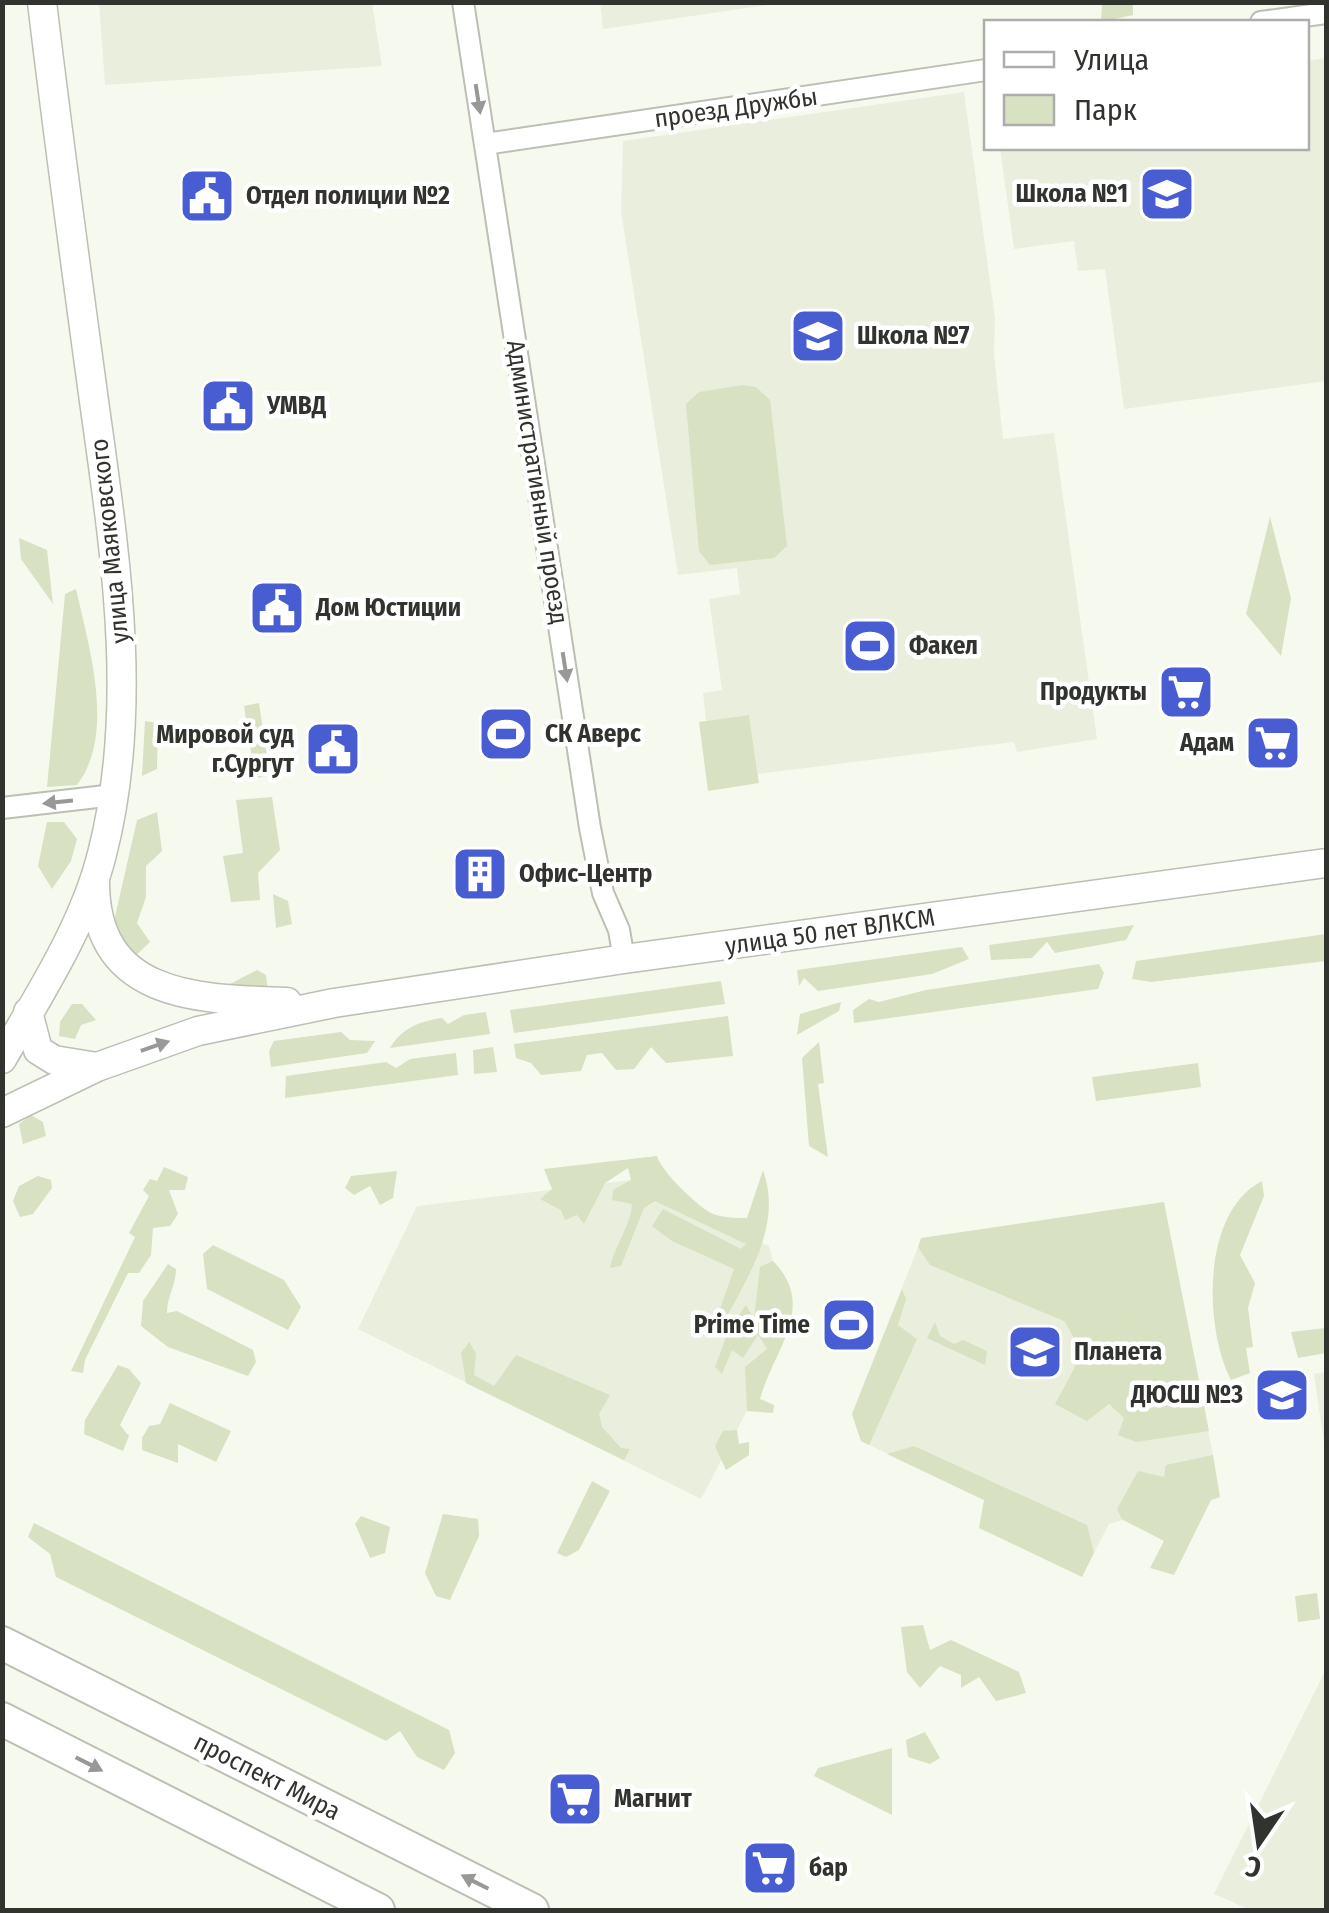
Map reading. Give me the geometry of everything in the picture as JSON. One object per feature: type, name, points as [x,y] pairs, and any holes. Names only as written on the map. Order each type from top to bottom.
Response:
[{"type":"main road","name":"улица Маяковского","points":[[2,1058],[95,877],[114,795],[122,675],[118,612],[42,2]]},
{"type":"main road","name":"улица 50 лет ВЛКСМ","points":[[2,1113],[97,1067],[198,1031],[334,1003],[624,958],[1326,863]]},
{"type":"main road","name":"улица 50 лет ВЛКСМ","points":[[95,877],[95,908],[109,942],[128,966],[154,986],[201,1000],[334,1003]]},
{"type":"main road","points":[[28,1012],[38,1050],[54,1060],[97,1067]]},
{"type":"main road","name":"проспект Мира","points":[[2,1643],[532,1910]]},
{"type":"main road","points":[[2,1720],[378,1910]]},
{"type":"street","name":"Административный проезд","points":[[464,2],[590,828],[603,893],[619,930],[624,958]]},
{"type":"street","points":[[1271,20],[1321,10]]},
{"type":"street","name":"проезд Дружбы","points":[[485,144],[984,70]]},
{"type":"street","points":[[2,808],[114,795]]},
{"type":"shaded area","points":[[600,2],[782,2],[782,3],[603,29]]},
{"type":"shaded area","points":[[99,3],[372,3],[382,66],[105,85]]},
{"type":"shaded area","name":"Школа №1","points":[[1326,58],[1326,381],[1124,409],[1105,269],[1078,271],[1074,241],[1014,249],[1000,150],[1309,150],[1309,61]]},
{"type":"shaded area","points":[[964,92],[995,318],[994,354],[1003,439],[1054,433],[1097,739],[1017,752],[1014,742],[758,774],[749,715],[706,721],[703,693],[722,690],[709,599],[740,594],[737,568],[678,575],[621,211],[623,141]]},
{"type":"shaded area","points":[[631,1180],[769,1246],[790,1328],[701,1499],[358,1329],[417,1206]]},
{"type":"shaded area","name":"Планета","points":[[1165,1212],[1213,1455],[1169,1543],[1122,1520],[1109,1524],[1094,1553],[861,1441],[852,1414],[918,1247]]},
{"type":"shaded area","points":[[1326,1372],[1326,1457],[1314,1374]]},
{"type":"shaded area","points":[[1326,1669],[1326,1910],[1250,1910],[1214,1894]]},
{"type":"green space","points":[[1102,3],[1133,3],[1133,15],[1101,20]]},
{"type":"green space","points":[[743,385],[756,387],[770,400],[787,546],[774,558],[710,565],[699,551],[686,404],[699,392]]},
{"type":"green space","points":[[1270,517],[1291,598],[1281,656],[1246,614]]},
{"type":"green space","points":[[19,538],[47,550],[53,604],[21,559]]},
{"type":"green space","points":[[76,589],[96,690],[95,741],[89,764],[77,785],[47,787],[65,594]]},
{"type":"green space","points":[[259,703],[270,776],[255,778],[244,706]]},
{"type":"green space","points":[[749,715],[759,783],[708,791],[699,722]]},
{"type":"green space","points":[[145,721],[158,723],[157,769],[142,776]]},
{"type":"green space","points":[[272,797],[280,850],[258,873],[260,900],[231,902],[223,856],[243,853],[236,800]]},
{"type":"green space","points":[[157,812],[162,851],[146,866],[146,897],[137,923],[150,942],[134,957],[112,930],[137,820]]},
{"type":"green space","points":[[47,822],[64,822],[77,839],[71,861],[52,889],[38,866]]},
{"type":"green space","points":[[273,894],[288,901],[292,924],[276,928]]},
{"type":"green space","points":[[1134,925],[1126,940],[1055,953],[1047,942],[1032,958],[991,960],[989,945]]},
{"type":"green space","points":[[1326,934],[1326,961],[1151,982],[1132,979],[1136,961]]},
{"type":"green space","points":[[962,947],[969,959],[932,974],[818,991],[804,978],[799,986],[797,970]]},
{"type":"green space","points":[[1099,964],[1104,973],[1098,989],[854,1023],[853,1010],[869,999],[879,1002],[926,990]]},
{"type":"green space","points":[[257,970],[266,975],[268,991],[224,987]]},
{"type":"green space","points":[[721,981],[725,1004],[514,1033],[510,1010]]},
{"type":"green space","points":[[841,1002],[839,1011],[797,1035],[800,1014]]},
{"type":"green space","points":[[72,1004],[82,1004],[96,1020],[81,1025],[75,1039],[59,1036],[60,1022]]},
{"type":"green space","points":[[486,1012],[490,1034],[390,1048],[400,1035],[419,1024],[442,1018],[448,1024],[464,1015]]},
{"type":"green space","points":[[728,1016],[733,1056],[666,1063],[651,1047],[634,1069],[616,1070],[602,1053],[587,1055],[581,1071],[541,1075],[531,1063],[516,1058],[514,1044]]},
{"type":"green space","points":[[341,1032],[350,1040],[375,1041],[367,1053],[271,1067],[269,1051],[274,1041]]},
{"type":"green space","points":[[819,1042],[824,1083],[818,1084],[828,1157],[809,1146],[802,1058]]},
{"type":"green space","points":[[493,1047],[497,1072],[474,1074],[473,1050]]},
{"type":"green space","points":[[456,1053],[458,1075],[285,1098],[286,1076],[386,1062],[396,1068],[410,1059]]},
{"type":"green space","points":[[1198,1063],[1201,1087],[1096,1101],[1092,1077]]},
{"type":"green space","points":[[31,1115],[43,1122],[46,1136],[23,1144],[19,1124]]},
{"type":"green space","points":[[657,1156],[693,1199],[710,1213],[726,1217],[747,1218],[763,1170],[768,1190],[766,1231],[752,1269],[722,1325],[717,1317],[734,1269],[672,1241],[652,1226],[663,1209],[741,1249],[746,1244],[655,1201],[644,1208],[621,1266],[610,1268],[632,1204],[612,1200],[613,1190],[631,1180],[628,1168],[605,1183],[584,1224],[577,1215],[565,1220],[561,1210],[540,1199],[552,1189],[544,1169]]},
{"type":"green space","points":[[164,1167],[188,1177],[185,1190],[169,1190],[178,1214],[170,1226],[153,1228],[151,1255],[139,1273],[128,1273],[85,1360],[83,1373],[71,1371],[135,1237],[129,1233],[149,1196],[143,1190],[150,1179],[157,1181]]},
{"type":"green space","points":[[397,1171],[393,1198],[380,1205],[370,1186],[354,1195],[345,1188],[351,1176]]},
{"type":"green space","points":[[38,1176],[51,1180],[52,1188],[33,1214],[20,1217],[13,1201],[19,1186]]},
{"type":"green space","points":[[1262,1181],[1264,1196],[1240,1255],[1255,1283],[1248,1308],[1253,1347],[1246,1348],[1250,1373],[1231,1380],[1222,1358],[1213,1302],[1218,1244],[1242,1196]]},
{"type":"green space","points":[[1164,1202],[1209,1431],[1136,1442],[1118,1435],[1124,1418],[1109,1404],[1087,1421],[1055,1404],[1074,1369],[1079,1346],[1064,1321],[930,1265],[918,1247],[921,1238]]},
{"type":"green space","points":[[213,1245],[284,1280],[301,1307],[288,1330],[207,1289],[203,1254]]},
{"type":"green space","points":[[773,1261],[786,1278],[792,1312],[760,1399],[774,1405],[773,1413],[747,1411],[745,1367],[767,1349],[758,1335],[743,1358],[732,1350],[722,1374],[715,1367],[729,1329],[746,1305],[754,1319],[760,1267]]},
{"type":"green space","points":[[168,1264],[176,1269],[167,1313],[177,1311],[253,1350],[256,1362],[248,1376],[168,1347],[141,1326],[143,1301]]},
{"type":"green space","points":[[902,1289],[906,1299],[898,1325],[917,1339],[869,1445],[861,1441],[852,1414]]},
{"type":"green space","points":[[935,1322],[940,1336],[954,1344],[963,1340],[987,1351],[985,1365],[927,1338]]},
{"type":"green space","points":[[1326,1328],[1326,1353],[1298,1358],[1291,1332]]},
{"type":"green space","points":[[469,1342],[476,1353],[474,1375],[494,1386],[516,1355],[610,1395],[599,1414],[602,1427],[621,1448],[630,1449],[624,1460],[466,1383],[461,1353]]},
{"type":"green space","points":[[118,1365],[129,1369],[141,1383],[120,1425],[129,1436],[123,1451],[84,1434],[85,1420]]},
{"type":"green space","points":[[170,1403],[231,1431],[216,1462],[178,1444],[178,1463],[142,1450],[142,1438],[149,1426],[160,1424]]},
{"type":"green space","points":[[737,1430],[739,1444],[749,1442],[749,1455],[726,1470],[715,1446],[723,1431]]},
{"type":"green space","points":[[914,1446],[1087,1525],[1094,1553],[1082,1577],[979,1528],[984,1500],[887,1454]]},
{"type":"green space","points":[[1213,1455],[1220,1497],[1211,1500],[1174,1575],[1150,1568],[1164,1541],[1122,1519],[1117,1509],[1138,1471],[1164,1477],[1166,1465]]},
{"type":"green space","points":[[592,1481],[610,1491],[579,1550],[566,1557],[557,1553]]},
{"type":"green space","points":[[443,1514],[478,1519],[479,1536],[450,1600],[436,1596],[425,1573]]},
{"type":"green space","points":[[361,1516],[390,1527],[385,1553],[370,1558],[355,1524]]},
{"type":"green space","points":[[34,1523],[449,1730],[455,1753],[444,1770],[417,1757],[400,1731],[386,1741],[56,1577],[50,1554],[28,1537]]},
{"type":"green space","points":[[1317,1593],[1320,1619],[1298,1622],[1295,1596]]},
{"type":"green space","points":[[923,1625],[930,1650],[951,1640],[1019,1672],[1026,1693],[996,1701],[979,1677],[961,1688],[961,1675],[940,1666],[920,1688],[907,1672],[901,1627]]},
{"type":"green space","points":[[925,1732],[940,1758],[930,1764],[908,1757],[906,1740]]},
{"type":"green space","points":[[892,1748],[892,1815],[814,1776],[818,1768]]},
{"type":"place","name":"Школа №1","points":[[1167,194]]},
{"type":"place","name":"Отдел полиции №2","points":[[207,196]]},
{"type":"place","name":"Школа №7","points":[[818,336]]},
{"type":"place","name":"УМВД","points":[[228,406]]},
{"type":"place","name":"Дом Юстиции","points":[[277,608]]},
{"type":"place","name":"Факел","points":[[870,646]]},
{"type":"place","name":"Продукты","points":[[1186,692]]},
{"type":"place","name":"СК Аверс","points":[[506,734]]},
{"type":"place","name":"Адам","points":[[1273,743]]},
{"type":"place","name":"Мировой суд г.Сургут","points":[[333,749]]},
{"type":"place","name":"Офис-Центр","points":[[480,874]]},
{"type":"place","name":"Prime Time","points":[[849,1325]]},
{"type":"place","name":"Планета","points":[[1035,1352]]},
{"type":"place","name":"ДЮСШ №3","points":[[1282,1395]]},
{"type":"place","name":"Магнит","points":[[575,1799]]},
{"type":"place","name":"бар","points":[[770,1868]]}]
